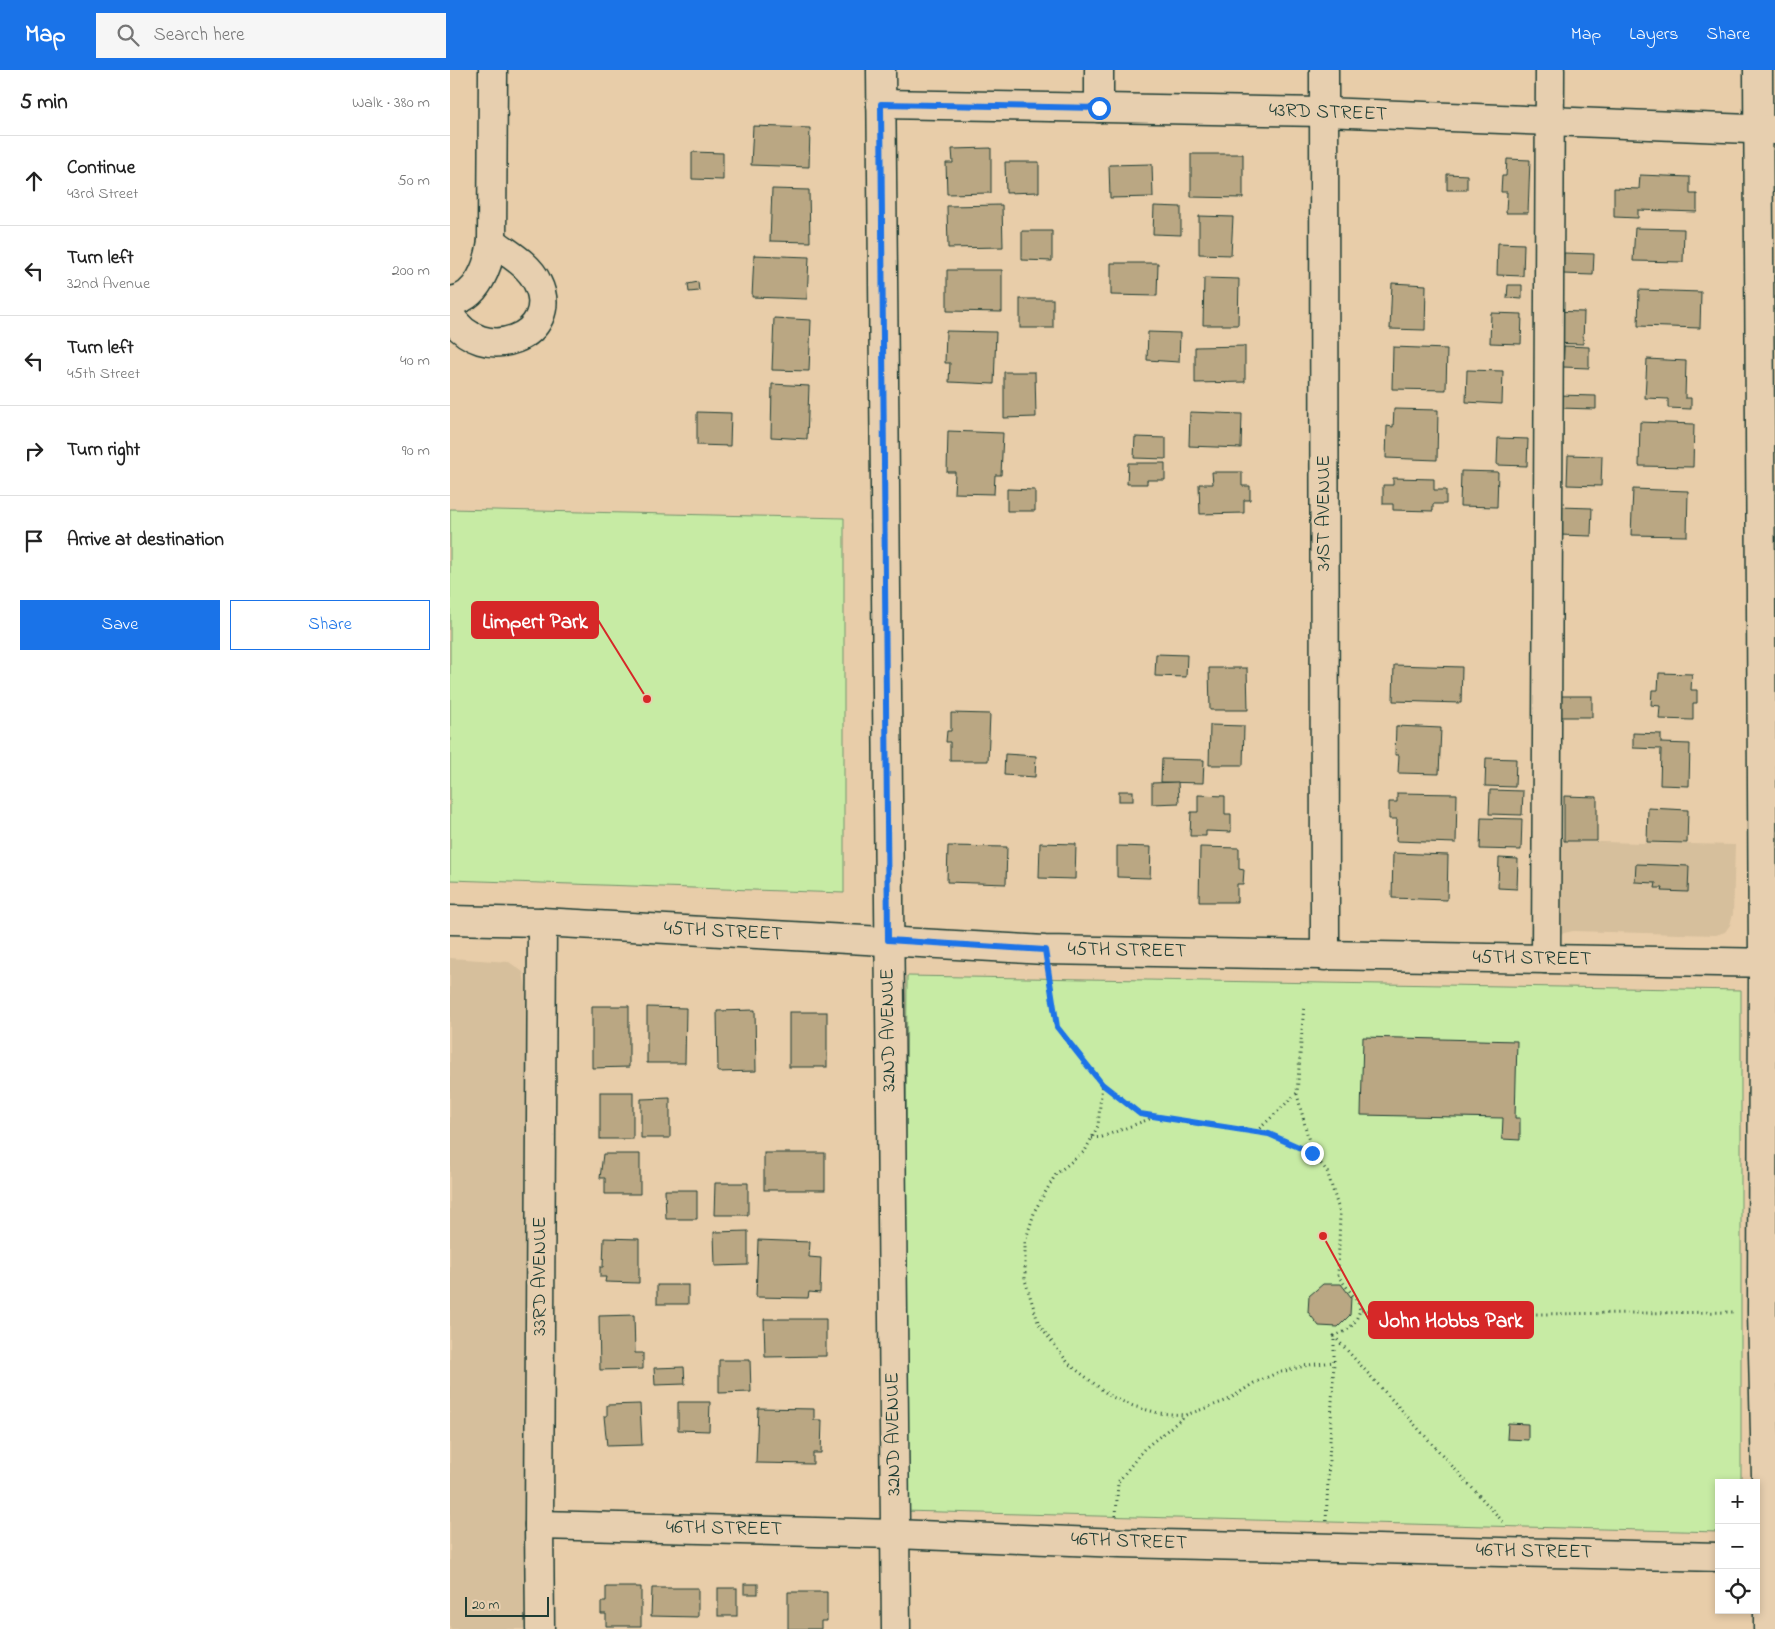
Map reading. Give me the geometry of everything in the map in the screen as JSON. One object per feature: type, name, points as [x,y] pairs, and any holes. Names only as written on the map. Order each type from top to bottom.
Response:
[{"type":"street","points":[[450,301],[468,294],[479,280],[487,266],[492,241],[493,70]]},
{"type":"street","name":"32ND AVENUE","points":[[881,70],[896,1629]]},
{"type":"street","points":[[1099,70],[1099,108]]},
{"type":"street","name":"31ST AVENUE","points":[[1324,70],[1325,956]]},
{"type":"street","points":[[1546,959],[1550,70]]},
{"type":"street","points":[[1758,70],[1766,130],[1769,963],[1762,1312],[1768,1629]]},
{"type":"street","name":"43RD STREET","points":[[881,104],[1324,112],[1766,130]]},
{"type":"street","points":[[450,315],[458,327],[487,343],[516,339],[536,324],[542,310],[542,296],[538,282],[529,270],[492,241]]},
{"type":"street","name":"45TH STREET","points":[[450,920],[542,922],[1045,950],[1769,963]]},
{"type":"street","name":"33RD AVENUE","points":[[540,1629],[542,922]]},
{"type":"street","name":"46TH STREET","points":[[539,1525],[1715,1557]]},
{"type":"path","points":[[1045,950],[1057,1027],[1102,1084],[1140,1114],[1153,1118],[1269,1134],[1312,1153]]},
{"type":"path","points":[[1304,1005],[1297,1093],[1312,1153],[1327,1172],[1340,1213],[1338,1276],[1358,1302],[1360,1310],[1356,1323],[1345,1332],[1334,1336]]},
{"type":"path","points":[[1102,1084],[1098,1126],[1092,1138],[1085,1151],[1056,1174],[1036,1210],[1025,1242],[1025,1280],[1039,1326],[1069,1364],[1110,1396],[1141,1408],[1186,1416]]},
{"type":"path","points":[[1256,1132],[1297,1093]]},
{"type":"path","points":[[1092,1138],[1102,1137],[1153,1118]]},
{"type":"path","points":[[1360,1310],[1537,1314],[1762,1312]]},
{"type":"path","points":[[1326,1522],[1334,1336]]},
{"type":"path","points":[[1334,1336],[1507,1526]]},
{"type":"path","points":[[1120,1542],[1115,1510],[1118,1482],[1144,1449],[1186,1416],[1228,1400],[1254,1382],[1277,1373],[1308,1365],[1334,1362]]},
{"type":"shaded area","points":[[1555,841],[1735,845],[1733,914],[1730,925],[1725,932],[1716,935],[1573,931],[1555,935]]},
{"type":"shaded area","points":[[450,958],[509,962],[523,972],[526,988],[530,1629],[450,1629]]},
{"type":"green space","points":[[450,509],[844,518],[844,893],[450,880]]},
{"type":"green space","points":[[907,976],[1741,990],[1741,1479],[1715,1479],[1715,1532],[903,1511]]},
{"type":"building","points":[[753,126],[810,128],[809,167],[751,165]]},
{"type":"building","points":[[991,148],[991,193],[947,194],[946,163],[953,163],[952,149]]},
{"type":"building","points":[[692,152],[723,153],[723,180],[692,179]]},
{"type":"building","points":[[1191,154],[1243,154],[1243,198],[1191,197]]},
{"type":"building","points":[[1507,159],[1530,160],[1528,213],[1506,213],[1507,192],[1501,192],[1502,176],[1506,176]]},
{"type":"building","points":[[1005,162],[1039,162],[1039,192],[1006,193]]},
{"type":"building","points":[[1152,164],[1153,197],[1110,198],[1109,165]]},
{"type":"building","points":[[1447,174],[1467,175],[1467,190],[1447,190]]},
{"type":"building","points":[[1640,175],[1690,177],[1690,194],[1697,194],[1697,212],[1638,210],[1638,218],[1614,217],[1614,188],[1639,189]]},
{"type":"building","points":[[772,189],[809,190],[810,242],[770,241]]},
{"type":"building","points":[[1002,205],[1003,247],[948,248],[947,206]]},
{"type":"building","points":[[1154,206],[1181,207],[1181,235],[1153,234]]},
{"type":"building","points":[[1199,216],[1233,217],[1231,255],[1199,254]]},
{"type":"building","points":[[1635,228],[1684,229],[1683,262],[1633,261]]},
{"type":"building","points":[[1022,231],[1052,231],[1052,261],[1022,260]]},
{"type":"building","points":[[1498,243],[1524,244],[1523,276],[1497,275]]},
{"type":"building","points":[[1564,253],[1594,254],[1593,275],[1563,274]]},
{"type":"building","points":[[754,255],[809,257],[807,299],[752,297]]},
{"type":"building","points":[[1111,263],[1158,263],[1157,296],[1111,295]]},
{"type":"building","points":[[947,270],[1002,270],[1002,312],[947,311]]},
{"type":"building","points":[[1204,278],[1239,279],[1238,325],[1203,325]]},
{"type":"building","points":[[698,282],[699,291],[689,292],[688,284]]},
{"type":"building","points":[[1392,283],[1426,285],[1425,330],[1390,329]]},
{"type":"building","points":[[1508,285],[1522,285],[1522,299],[1507,298]]},
{"type":"building","points":[[1639,290],[1701,292],[1700,328],[1638,326]]},
{"type":"building","points":[[1020,299],[1053,299],[1053,328],[1020,328]]},
{"type":"building","points":[[1550,311],[1584,312],[1583,344],[1549,343]]},
{"type":"building","points":[[1491,313],[1522,314],[1521,344],[1490,343]]},
{"type":"building","points":[[774,318],[811,320],[809,371],[772,370]]},
{"type":"building","points":[[946,331],[996,332],[994,384],[949,382],[950,363],[945,363]]},
{"type":"building","points":[[1148,332],[1180,333],[1179,362],[1147,360]]},
{"type":"building","points":[[1245,346],[1245,382],[1195,383],[1195,347]]},
{"type":"building","points":[[1564,346],[1589,347],[1589,368],[1563,367]]},
{"type":"building","points":[[1393,347],[1447,349],[1446,390],[1392,389]]},
{"type":"building","points":[[1647,359],[1686,361],[1685,398],[1691,398],[1691,409],[1668,408],[1668,399],[1645,398]]},
{"type":"building","points":[[1467,370],[1503,371],[1502,404],[1466,402]]},
{"type":"building","points":[[1004,372],[1035,372],[1036,417],[1004,418]]},
{"type":"building","points":[[772,384],[809,386],[807,439],[771,437]]},
{"type":"building","points":[[1557,395],[1596,396],[1596,409],[1557,408]]},
{"type":"building","points":[[1394,409],[1438,410],[1437,460],[1386,458],[1387,426],[1393,427]]},
{"type":"building","points":[[697,412],[731,413],[730,446],[697,445]]},
{"type":"building","points":[[1190,412],[1242,414],[1241,448],[1189,446]]},
{"type":"building","points":[[1640,422],[1694,424],[1693,467],[1639,466]]},
{"type":"building","points":[[948,431],[1003,433],[1001,475],[995,475],[994,494],[954,493],[955,472],[947,472]]},
{"type":"building","points":[[1135,437],[1166,438],[1166,459],[1134,458]]},
{"type":"building","points":[[1498,438],[1528,439],[1527,466],[1497,465]]},
{"type":"building","points":[[1568,455],[1602,456],[1601,486],[1567,485]]},
{"type":"building","points":[[1128,463],[1165,463],[1165,480],[1147,480],[1147,484],[1127,484]]},
{"type":"building","points":[[1461,471],[1498,472],[1497,507],[1460,506]]},
{"type":"building","points":[[1212,472],[1242,472],[1242,486],[1250,486],[1250,500],[1244,500],[1244,513],[1200,514],[1199,484],[1213,484]]},
{"type":"building","points":[[1393,478],[1434,479],[1434,490],[1446,490],[1446,504],[1433,504],[1433,511],[1393,510],[1393,504],[1383,504],[1383,485],[1393,485]]},
{"type":"building","points":[[1007,489],[1035,490],[1035,511],[1007,511]]},
{"type":"building","points":[[1633,489],[1688,491],[1687,536],[1631,535]]},
{"type":"building","points":[[1560,507],[1592,508],[1591,536],[1559,535]]},
{"type":"building","points":[[1156,654],[1187,655],[1186,677],[1155,676]]},
{"type":"building","points":[[1394,665],[1462,667],[1461,703],[1393,701]]},
{"type":"building","points":[[1209,668],[1247,668],[1248,710],[1210,710]]},
{"type":"building","points":[[1659,673],[1692,674],[1691,690],[1697,690],[1697,703],[1693,703],[1693,720],[1659,719],[1660,706],[1651,705],[1652,690],[1658,690]]},
{"type":"building","points":[[1560,696],[1592,696],[1592,717],[1560,717]]},
{"type":"building","points":[[951,713],[990,714],[988,761],[950,761],[950,742],[946,742],[947,731],[951,731]]},
{"type":"building","points":[[1210,725],[1244,726],[1243,765],[1209,765]]},
{"type":"building","points":[[1396,726],[1441,728],[1439,774],[1398,773],[1399,755],[1395,755]]},
{"type":"building","points":[[1633,733],[1661,734],[1661,743],[1690,744],[1689,786],[1660,785],[1661,749],[1633,748]]},
{"type":"building","points":[[1005,754],[1036,756],[1035,777],[1004,775]]},
{"type":"building","points":[[1486,758],[1516,759],[1515,787],[1485,786]]},
{"type":"building","points":[[1162,759],[1204,760],[1203,783],[1161,782]]},
{"type":"building","points":[[1178,782],[1179,803],[1152,804],[1152,783]]},
{"type":"building","points":[[1490,790],[1523,791],[1522,815],[1489,814]]},
{"type":"building","points":[[1119,791],[1133,791],[1133,801],[1119,801]]},
{"type":"building","points":[[1397,793],[1457,794],[1456,843],[1396,841],[1397,819],[1389,819],[1389,802],[1397,802]]},
{"type":"building","points":[[1198,795],[1225,796],[1225,814],[1231,814],[1231,832],[1206,831],[1206,836],[1190,836],[1191,812],[1198,812]]},
{"type":"building","points":[[1564,796],[1597,797],[1597,841],[1564,841]]},
{"type":"building","points":[[1648,808],[1688,810],[1687,843],[1647,842]]},
{"type":"building","points":[[1481,818],[1522,819],[1521,850],[1480,849]]},
{"type":"building","points":[[1040,843],[1076,844],[1075,879],[1039,878]]},
{"type":"building","points":[[948,846],[1007,847],[1006,884],[947,882]]},
{"type":"building","points":[[1117,846],[1151,847],[1150,878],[1117,877]]},
{"type":"building","points":[[1200,847],[1239,848],[1239,869],[1244,870],[1243,884],[1237,884],[1237,902],[1199,902]]},
{"type":"building","points":[[1393,853],[1448,855],[1447,900],[1392,898]]},
{"type":"building","points":[[1499,858],[1518,859],[1517,889],[1498,888]]},
{"type":"building","points":[[1636,864],[1689,866],[1688,892],[1662,891],[1663,888],[1655,888],[1656,883],[1635,882]]},
{"type":"building","points":[[592,1006],[629,1006],[629,1067],[592,1068]]},
{"type":"building","points":[[647,1007],[686,1008],[685,1063],[647,1063]]},
{"type":"building","points":[[755,1010],[756,1071],[718,1072],[717,1011]]},
{"type":"building","points":[[789,1012],[827,1012],[827,1067],[789,1067]]},
{"type":"building","points":[[1363,1037],[1517,1041],[1515,1118],[1520,1118],[1520,1140],[1502,1139],[1503,1118],[1361,1115]]},
{"type":"building","points":[[600,1092],[633,1092],[633,1139],[600,1139]]},
{"type":"building","points":[[670,1098],[670,1138],[641,1138],[641,1099]]},
{"type":"building","points":[[764,1153],[825,1153],[825,1190],[764,1190]]},
{"type":"building","points":[[603,1154],[640,1154],[640,1194],[605,1194],[605,1178],[600,1178]]},
{"type":"building","points":[[715,1183],[748,1183],[748,1215],[714,1215]]},
{"type":"building","points":[[665,1190],[697,1190],[697,1219],[666,1219]]},
{"type":"building","points":[[748,1231],[748,1265],[715,1266],[714,1232]]},
{"type":"building","points":[[604,1238],[639,1239],[639,1283],[605,1282],[606,1277],[600,1277],[600,1267],[603,1267]]},
{"type":"building","points":[[758,1240],[810,1242],[809,1257],[821,1258],[820,1293],[809,1292],[808,1298],[756,1297]]},
{"type":"building","points":[[1323,1284],[1341,1284],[1351,1297],[1350,1315],[1338,1327],[1319,1326],[1308,1312],[1309,1296]]},
{"type":"building","points":[[657,1285],[688,1285],[688,1304],[657,1304]]},
{"type":"building","points":[[634,1315],[635,1353],[643,1353],[643,1369],[600,1370],[599,1316]]},
{"type":"building","points":[[764,1319],[826,1319],[826,1356],[765,1357]]},
{"type":"building","points":[[719,1360],[750,1360],[751,1392],[719,1393]]},
{"type":"building","points":[[684,1367],[685,1384],[655,1385],[654,1368]]},
{"type":"building","points":[[678,1402],[710,1402],[709,1431],[678,1430]]},
{"type":"building","points":[[640,1404],[642,1445],[607,1446],[604,1416],[607,1416],[607,1405]]},
{"type":"building","points":[[758,1408],[814,1409],[814,1420],[822,1420],[821,1453],[813,1453],[813,1464],[756,1463]]},
{"type":"building","points":[[1508,1423],[1528,1424],[1528,1440],[1507,1439]]},
{"type":"building","points":[[744,1584],[758,1584],[758,1594],[744,1594]]},
{"type":"building","points":[[606,1587],[641,1587],[641,1626],[606,1626],[606,1614],[601,1614],[601,1602],[606,1602]]},
{"type":"building","points":[[652,1588],[698,1588],[698,1617],[651,1616]]},
{"type":"building","points":[[718,1588],[737,1588],[737,1616],[718,1616]]},
{"type":"building","points":[[788,1592],[827,1592],[827,1621],[821,1621],[821,1629],[788,1629]]},
{"type":"place","name":"Limpert Park","points":[[647,699]]},
{"type":"place","name":"John Hobbs Park","points":[[1323,1236]]},
{"type":"route","points":[[1099,108],[881,104],[888,940],[1045,950],[1057,1027],[1102,1084],[1140,1114],[1153,1118],[1269,1134],[1312,1153]]}]
